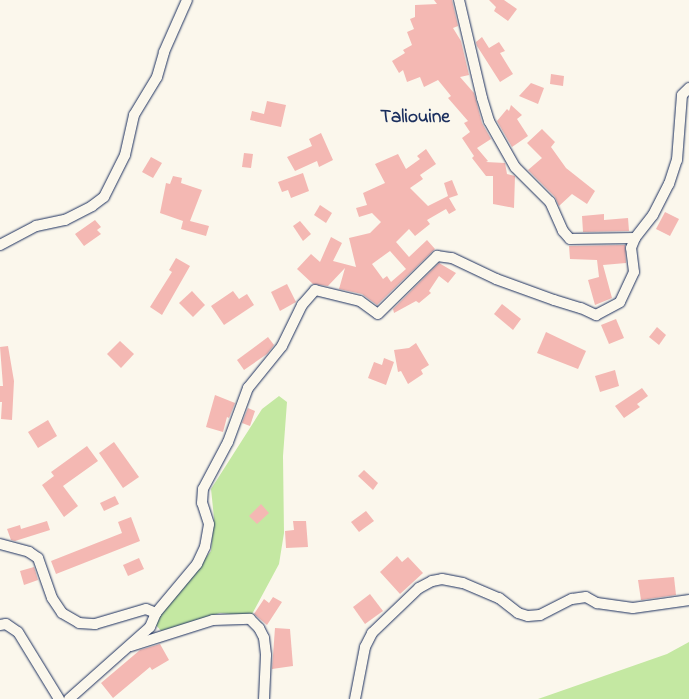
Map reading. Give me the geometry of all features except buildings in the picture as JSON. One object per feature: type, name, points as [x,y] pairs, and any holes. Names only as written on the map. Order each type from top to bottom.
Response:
[{"type":"street","points":[[0,245],[36,226],[65,220],[92,206],[104,197],[125,155],[134,115],[157,77],[164,52],[187,0]]},
{"type":"street","points":[[460,0],[489,121],[515,167],[550,202],[563,231],[570,240],[634,238]]},
{"type":"street","points":[[69,699],[125,647],[150,627],[156,613],[197,564],[205,547],[209,524],[202,503],[203,489],[228,442],[248,388],[282,346],[302,305],[315,290],[360,302],[378,314],[437,256],[452,258],[496,279],[582,308],[596,315],[620,302],[634,272],[631,248],[634,238],[653,215],[669,184],[677,160],[682,95],[689,88]]},
{"type":"street","points":[[0,544],[29,552],[38,558],[52,598],[62,613],[78,623],[95,624],[146,609],[156,613]]},
{"type":"street","points":[[355,699],[365,647],[372,633],[419,588],[432,581],[442,580],[463,583],[499,598],[518,613],[528,616],[540,615],[572,599],[586,597],[597,602],[633,608],[689,600]]},
{"type":"street","points":[[125,647],[213,620],[250,619],[259,628],[264,638],[266,655],[264,699]]},
{"type":"street","points":[[0,625],[6,624],[18,632],[59,699]]},
{"type":"green space","points":[[279,396],[287,402],[283,456],[284,533],[279,564],[251,616],[220,613],[161,631],[156,625],[159,616],[211,551],[214,518],[211,489],[262,409]]},
{"type":"green space","points":[[689,642],[689,699],[538,699],[667,654]]},
{"type":"district","name":"Taliouine","points":[[415,118]]}]
